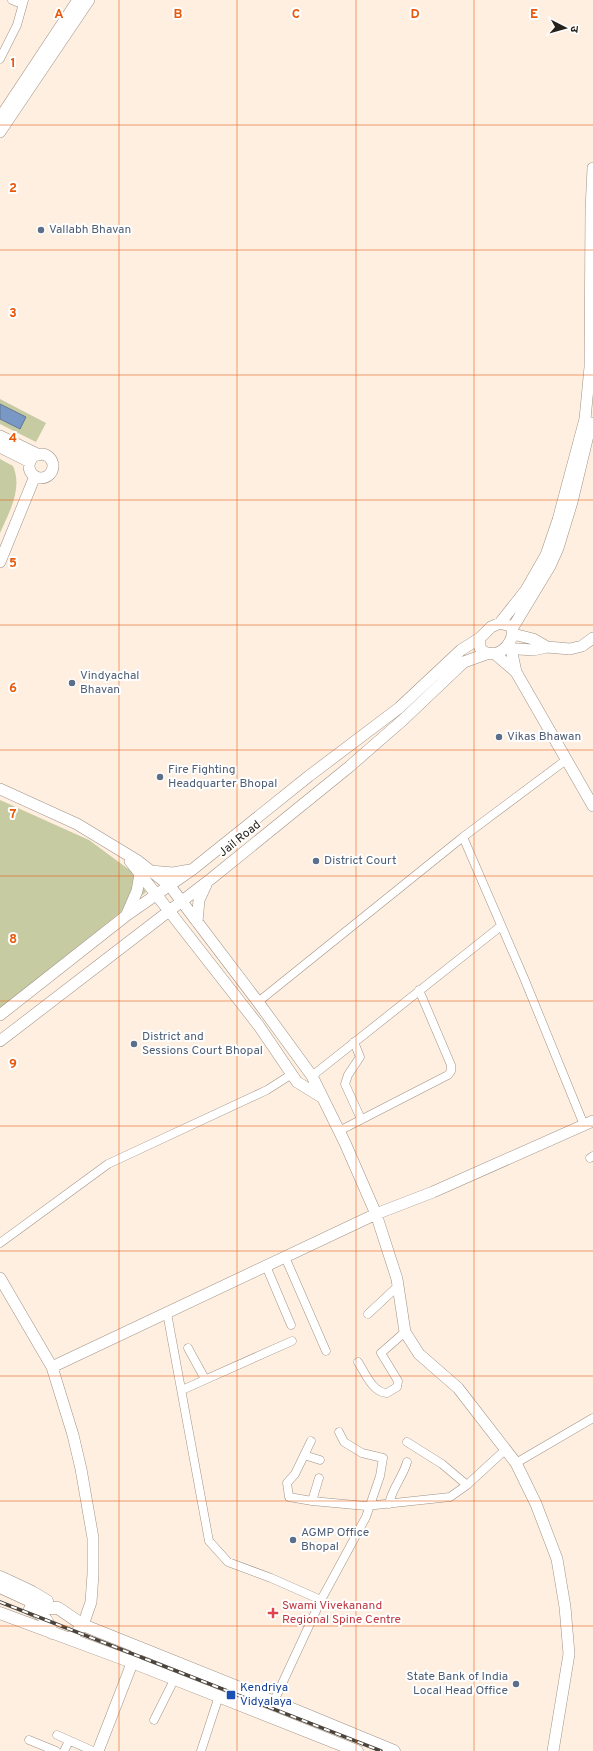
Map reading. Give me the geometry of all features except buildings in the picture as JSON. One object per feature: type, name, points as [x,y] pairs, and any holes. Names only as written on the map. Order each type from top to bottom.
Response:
[{"type":"main road","points":[[0,1577],[32,1592],[83,1625],[274,1701],[394,1751]]},
{"type":"main road","points":[[0,1587],[46,1608],[58,1608]]},
{"type":"main road","points":[[0,1596],[43,1615],[49,1623],[52,1633]]},
{"type":"main road","points":[[0,1613],[132,1662],[174,1680],[219,1696],[357,1751]]},
{"type":"street","points":[[0,59],[17,25],[23,2],[12,0]]},
{"type":"street","points":[[0,132],[78,0]]},
{"type":"street","points":[[0,118],[88,0]]},
{"type":"street","name":"Jail Road","points":[[0,1015],[127,915],[193,869],[309,776],[399,708],[462,650],[480,638],[491,627],[500,623],[526,590],[546,555],[558,520],[584,420],[590,368],[590,210],[593,168]]},
{"type":"street","points":[[510,641],[558,548],[572,502],[593,414]]},
{"type":"street","points":[[0,436],[39,455],[48,457],[53,463],[52,471],[46,477],[42,478],[35,476],[30,470],[30,462],[34,457],[39,455]]},
{"type":"street","points":[[0,447],[30,462]]},
{"type":"street","points":[[0,562],[35,476]]},
{"type":"street","points":[[500,623],[510,626],[510,641],[516,672],[593,806]]},
{"type":"street","points":[[480,638],[480,648],[491,653],[516,672]]},
{"type":"street","points":[[510,641],[533,650],[547,647],[570,649],[582,646],[593,638]]},
{"type":"street","name":"Jail Road","points":[[0,1041],[182,902],[349,768],[399,724],[464,662],[491,653],[510,641]]},
{"type":"street","points":[[258,1002],[463,837],[566,760]]},
{"type":"street","points":[[0,789],[77,824],[122,852],[145,872],[170,886],[312,1076],[339,1131],[376,1214],[398,1286],[404,1332],[419,1354],[458,1388],[516,1463],[536,1504],[557,1559],[565,1607],[570,1654],[553,1751]]},
{"type":"street","points":[[52,1367],[376,1214],[433,1192],[588,1123],[463,837]]},
{"type":"street","points":[[145,872],[173,873],[193,869]]},
{"type":"street","points":[[145,872],[156,896],[259,1026],[301,1086],[323,1098]]},
{"type":"street","points":[[127,915],[145,872]]},
{"type":"street","points":[[197,922],[199,900],[208,881]]},
{"type":"street","points":[[312,1076],[501,926]]},
{"type":"street","points":[[339,1131],[448,1075],[451,1071],[451,1065],[419,990]]},
{"type":"street","points":[[354,1042],[360,1057],[348,1075],[346,1084],[361,1119]]},
{"type":"street","points":[[0,1243],[108,1164],[267,1090],[292,1074]]},
{"type":"street","points":[[285,1257],[326,1351]]},
{"type":"street","points":[[266,1266],[291,1325]]},
{"type":"street","points":[[0,1278],[52,1367],[74,1435],[81,1469],[93,1538],[91,1602],[83,1625],[70,1639]]},
{"type":"street","points":[[368,1314],[398,1286]]},
{"type":"street","points":[[167,1313],[209,1541],[228,1562],[271,1578],[321,1600]]},
{"type":"street","points":[[358,1362],[372,1384],[380,1392],[388,1393],[397,1387],[398,1381],[381,1353],[404,1332]]},
{"type":"street","points":[[182,1390],[292,1341]]},
{"type":"street","points":[[188,1348],[205,1379]]},
{"type":"street","points":[[516,1463],[593,1418]]},
{"type":"street","points":[[274,1701],[321,1600],[371,1506],[380,1476],[383,1458],[362,1453],[344,1442],[339,1432]]},
{"type":"street","points":[[311,1441],[296,1474],[288,1483],[289,1497],[312,1501],[371,1506],[450,1498],[467,1485],[505,1450]]},
{"type":"street","points":[[407,1442],[442,1464],[467,1485]]},
{"type":"street","points":[[304,1455],[320,1460]]},
{"type":"street","points":[[389,1504],[391,1494],[404,1472],[407,1462]]},
{"type":"street","points":[[312,1501],[319,1478]]},
{"type":"street","points":[[98,1751],[138,1648]]},
{"type":"street","points":[[154,1720],[174,1680]]},
{"type":"street","points":[[201,1751],[219,1696]]},
{"type":"street","points":[[57,1735],[93,1751]]},
{"type":"street","points":[[29,1740],[56,1751]]},
{"type":"street","points":[[64,1751],[69,1741]]},
{"type":"green space","points":[[0,399],[46,423],[36,442],[0,424],[0,419],[19,429],[25,417],[0,404]]},
{"type":"green space","points":[[0,459],[13,466],[16,475],[16,492],[11,509],[0,533]]},
{"type":"green space","points":[[0,800],[89,840],[131,871],[146,892],[0,1008]]},
{"type":"water","points":[[0,404],[26,417],[20,429],[0,419]]},
{"type":"railway","points":[[0,1602],[381,1751]]},
{"type":"place","name":"Vallabh Bhavan","points":[[41,230]]},
{"type":"place","name":"Vindyachal Bhavan","points":[[72,683]]},
{"type":"place","name":"Vikas Bhawan","points":[[499,737]]},
{"type":"place","name":"Fire Fighting Headquarter Bhopal","points":[[160,777]]},
{"type":"place","name":"District Court","points":[[316,861]]},
{"type":"place","name":"District and Sessions Court Bhopal","points":[[134,1044]]},
{"type":"place","name":"AGMP Office Bhopal","points":[[293,1540]]},
{"type":"place","name":"Swami Vivekanand Regional Spine Centre","points":[[273,1613]]},
{"type":"place","name":"State Bank of India Local Head Office","points":[[516,1684]]},
{"type":"place","name":"Kendriya Vidyalaya","points":[[231,1695]]}]
